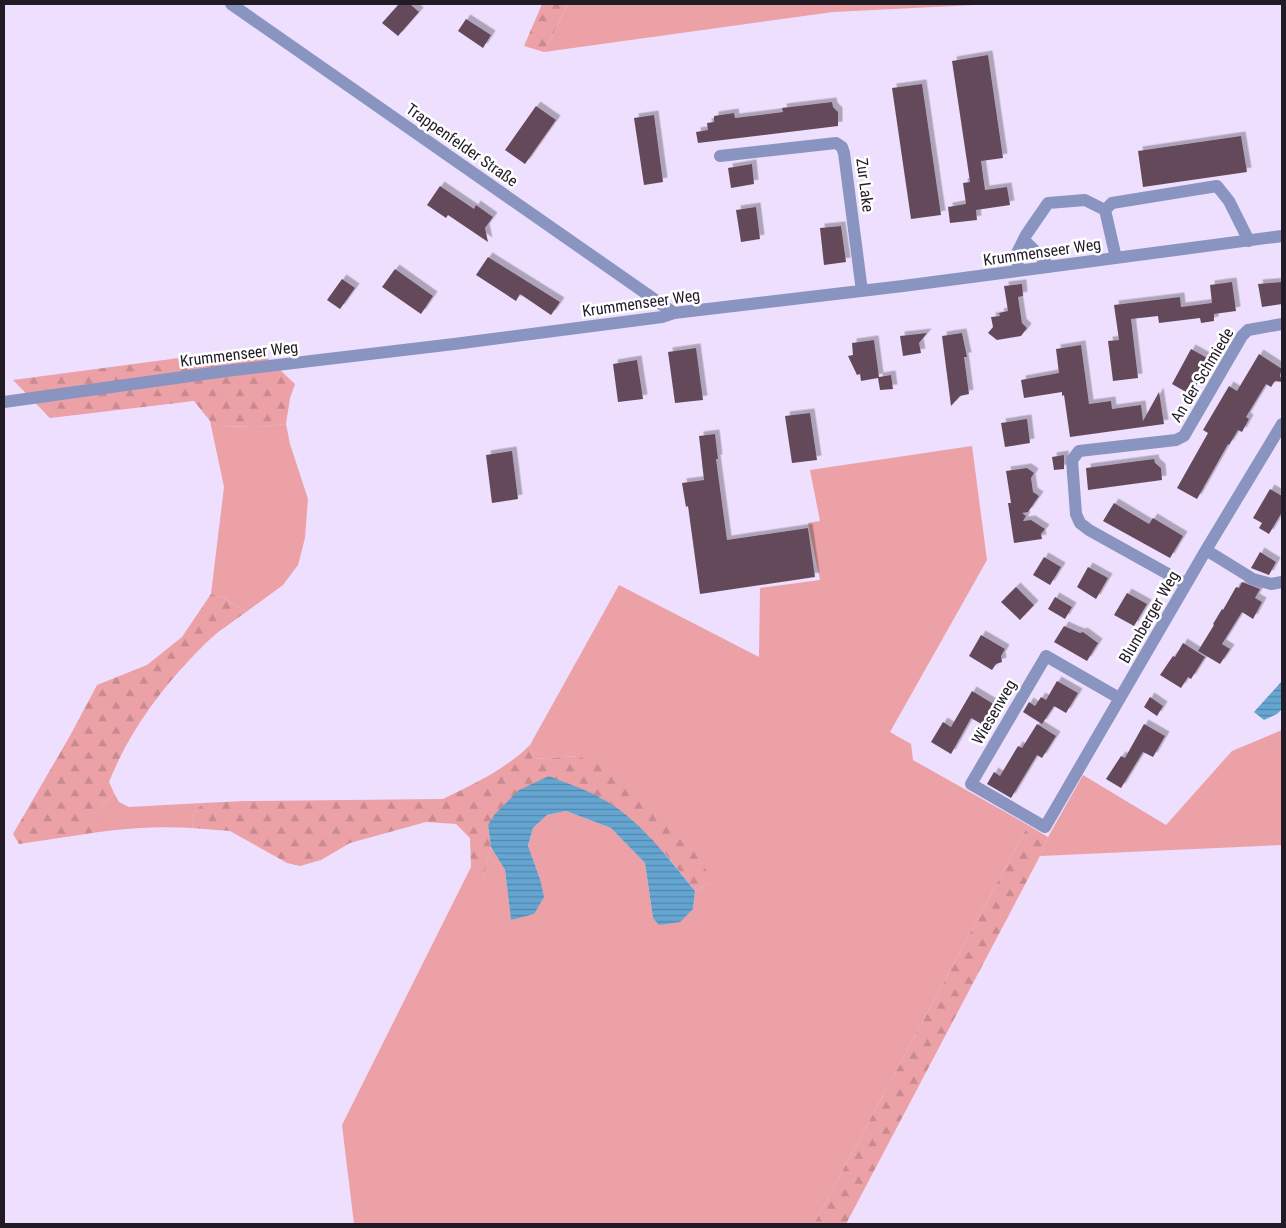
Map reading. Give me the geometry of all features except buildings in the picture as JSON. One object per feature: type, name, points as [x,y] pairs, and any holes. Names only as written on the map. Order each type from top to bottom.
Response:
[{"type":"street","name":"Trappenfelder Straße","points":[[231,4],[674,313]]},
{"type":"street","name":"Zur Lake","points":[[720,156],[836,143],[842,147],[862,291]]},
{"type":"street","points":[[1105,210],[1112,203],[1217,186],[1230,201],[1249,241]]},
{"type":"street","points":[[1018,271],[1018,253],[1024,240],[1048,203],[1085,200],[1105,210]]},
{"type":"street","points":[[1105,210],[1116,258]]},
{"type":"street","name":"Krummenseer Weg","points":[[4,402],[226,371],[454,344],[662,317],[674,313],[862,291],[1282,236]]},
{"type":"street","points":[[1024,240],[1049,267]]},
{"type":"street","name":"An der Schmiede","points":[[1186,584],[1089,530],[1080,523],[1076,514],[1072,460],[1079,451],[1176,440],[1184,436],[1242,336],[1248,330],[1282,324]]},
{"type":"street","name":"Blumberger Weg","points":[[1045,827],[1186,584],[1282,424]]},
{"type":"street","points":[[1206,550],[1254,579],[1270,584],[1282,582]]},
{"type":"street","name":"Wiesenweg","points":[[1045,827],[971,784],[1046,656],[1119,698]]},
{"type":"green space","points":[[542,4],[568,4],[544,52],[524,46]]},
{"type":"green space","points":[[568,4],[994,4],[833,12],[544,52]]},
{"type":"green space","points":[[232,351],[262,353],[295,384],[290,398],[286,424],[260,427],[218,426],[210,421],[194,401],[50,418],[13,380]]},
{"type":"green space","points":[[210,421],[218,426],[260,427],[286,424],[290,444],[308,499],[305,538],[298,565],[283,585],[246,612],[226,599],[211,594],[224,487]]},
{"type":"green space","points":[[972,446],[987,560],[890,732],[911,744],[913,760],[1028,825],[814,1224],[354,1224],[342,1125],[471,867],[482,882],[491,847],[505,870],[511,919],[540,879],[528,847],[533,828],[547,815],[566,811],[611,828],[645,863],[653,918],[693,909],[695,891],[710,883],[577,756],[534,759],[530,745],[619,585],[759,657],[760,588],[820,580],[808,523],[820,521],[810,470]]},
{"type":"green space","points":[[211,594],[226,599],[246,612],[207,642],[177,673],[150,707],[127,743],[109,782],[114,793],[99,810],[99,832],[19,844],[13,834],[97,685],[147,665],[182,637]]},
{"type":"green space","points":[[1282,730],[1282,845],[1040,856],[1048,837],[1083,775],[1166,825],[1232,751]]},
{"type":"green space","points":[[530,745],[534,759],[577,756],[608,767],[685,834],[704,864],[710,883],[695,891],[667,856],[600,797],[488,825],[491,847],[482,883],[471,867],[470,838],[456,824],[426,822],[350,843],[321,860],[300,866],[287,863],[230,831],[192,828],[194,812],[203,803],[443,799],[500,769]]},
{"type":"green space","points":[[114,793],[119,802],[129,807],[203,803],[194,812],[192,828],[145,828],[99,832],[99,810]]},
{"type":"green space","points":[[1028,825],[1048,837],[1040,856],[846,1224],[814,1224]]},
{"type":"water","points":[[1282,681],[1282,709],[1277,714],[1264,720],[1254,712]]},
{"type":"water","points":[[549,776],[587,791],[613,805],[627,815],[651,839],[695,891],[693,909],[680,922],[659,925],[653,918],[645,863],[611,828],[566,811],[547,815],[533,828],[528,846],[540,879],[544,897],[534,914],[511,920],[505,870],[491,847],[488,825],[495,814],[519,790]]}]
